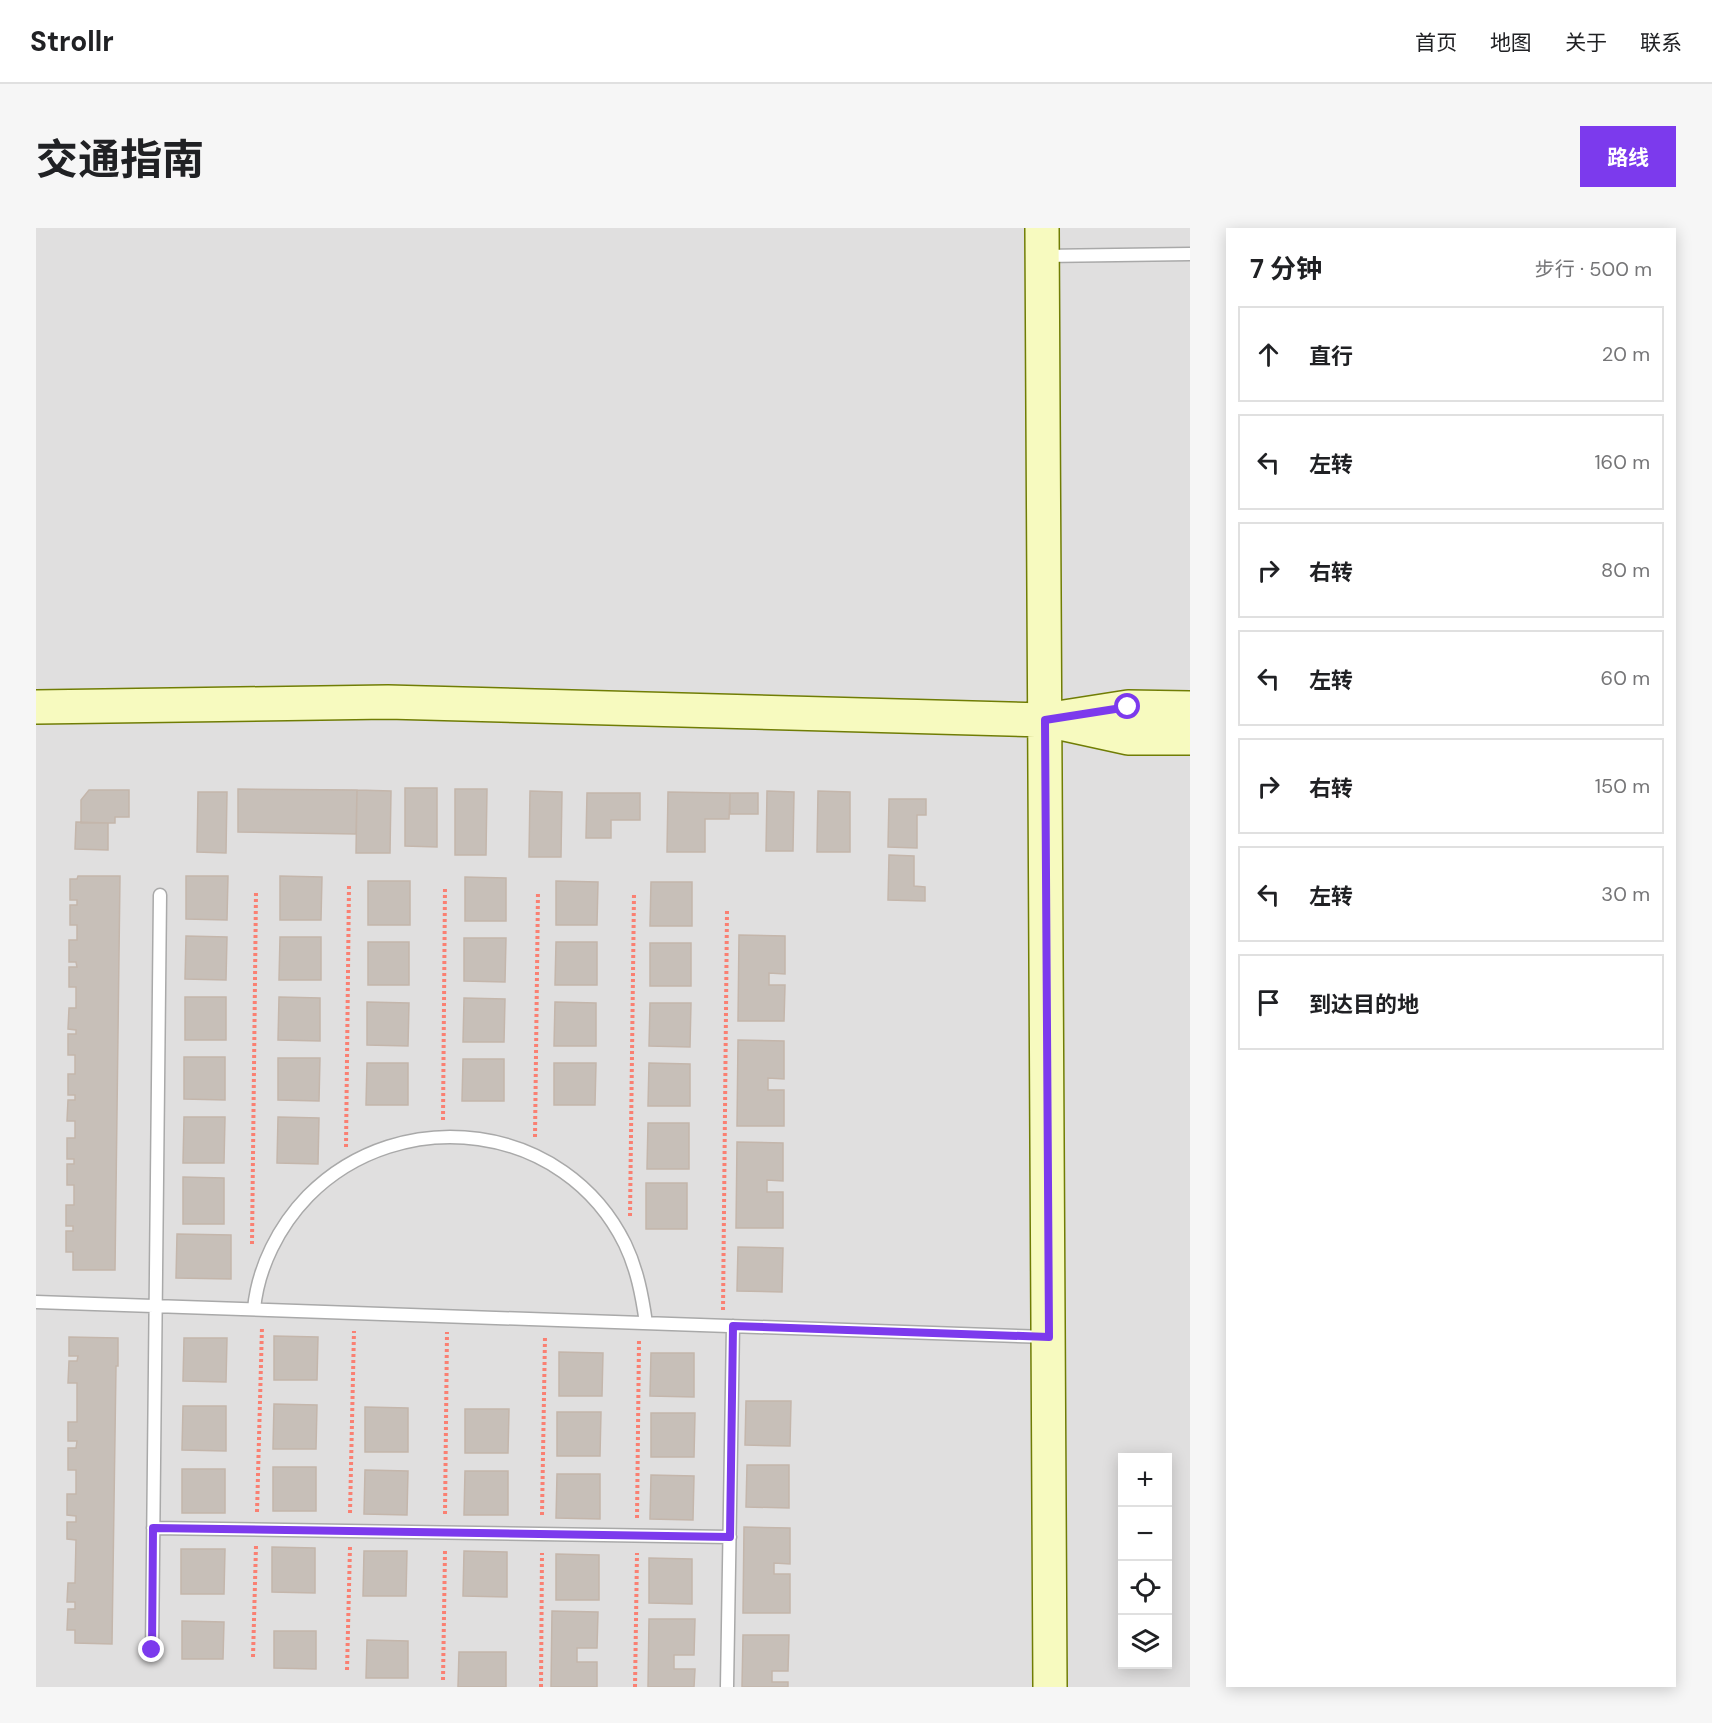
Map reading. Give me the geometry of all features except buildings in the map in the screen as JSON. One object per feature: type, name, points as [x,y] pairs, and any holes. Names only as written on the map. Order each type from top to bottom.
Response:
[{"type":"main road","points":[[1042,242],[1050,1687]]},
{"type":"main road","points":[[36,707],[388,702],[1045,720],[1128,707],[1190,708]]},
{"type":"main road","points":[[1045,720],[1128,738],[1190,738]]},
{"type":"lane","points":[[1042,242],[1190,254]]},
{"type":"lane","points":[[152,1650],[160,895]]},
{"type":"lane","points":[[258,1310],[261,1276],[270,1251],[283,1227],[319,1186],[346,1166],[388,1146],[415,1139],[442,1136],[470,1137],[497,1142],[535,1156],[571,1178],[609,1218],[624,1243],[635,1269],[642,1297],[642,1323]]},
{"type":"lane","points":[[36,1302],[1049,1337]]},
{"type":"lane","points":[[727,1687],[730,1537],[728,1326]]},
{"type":"lane","points":[[153,1528],[730,1537]]},
{"type":"path","points":[[346,1166],[349,885]]},
{"type":"path","points":[[442,1136],[445,887]]},
{"type":"path","points":[[535,1156],[538,891]]},
{"type":"path","points":[[256,892],[252,1245],[261,1276]]},
{"type":"path","points":[[624,1243],[630,1226],[633,894]]},
{"type":"path","points":[[727,911],[728,1326]]},
{"type":"path","points":[[253,1657],[257,1529],[258,1310]]},
{"type":"path","points":[[347,1670],[354,1313]]},
{"type":"path","points":[[443,1680],[448,1316]]},
{"type":"path","points":[[541,1687],[545,1319]]},
{"type":"path","points":[[635,1687],[642,1323]]},
{"type":"shaded area","points":[[36,228],[1190,228],[1190,1687],[36,1687]]},
{"type":"route","points":[[152,1650],[153,1528],[730,1537],[733,1326],[1049,1337],[1045,720],[1128,707]]}]
